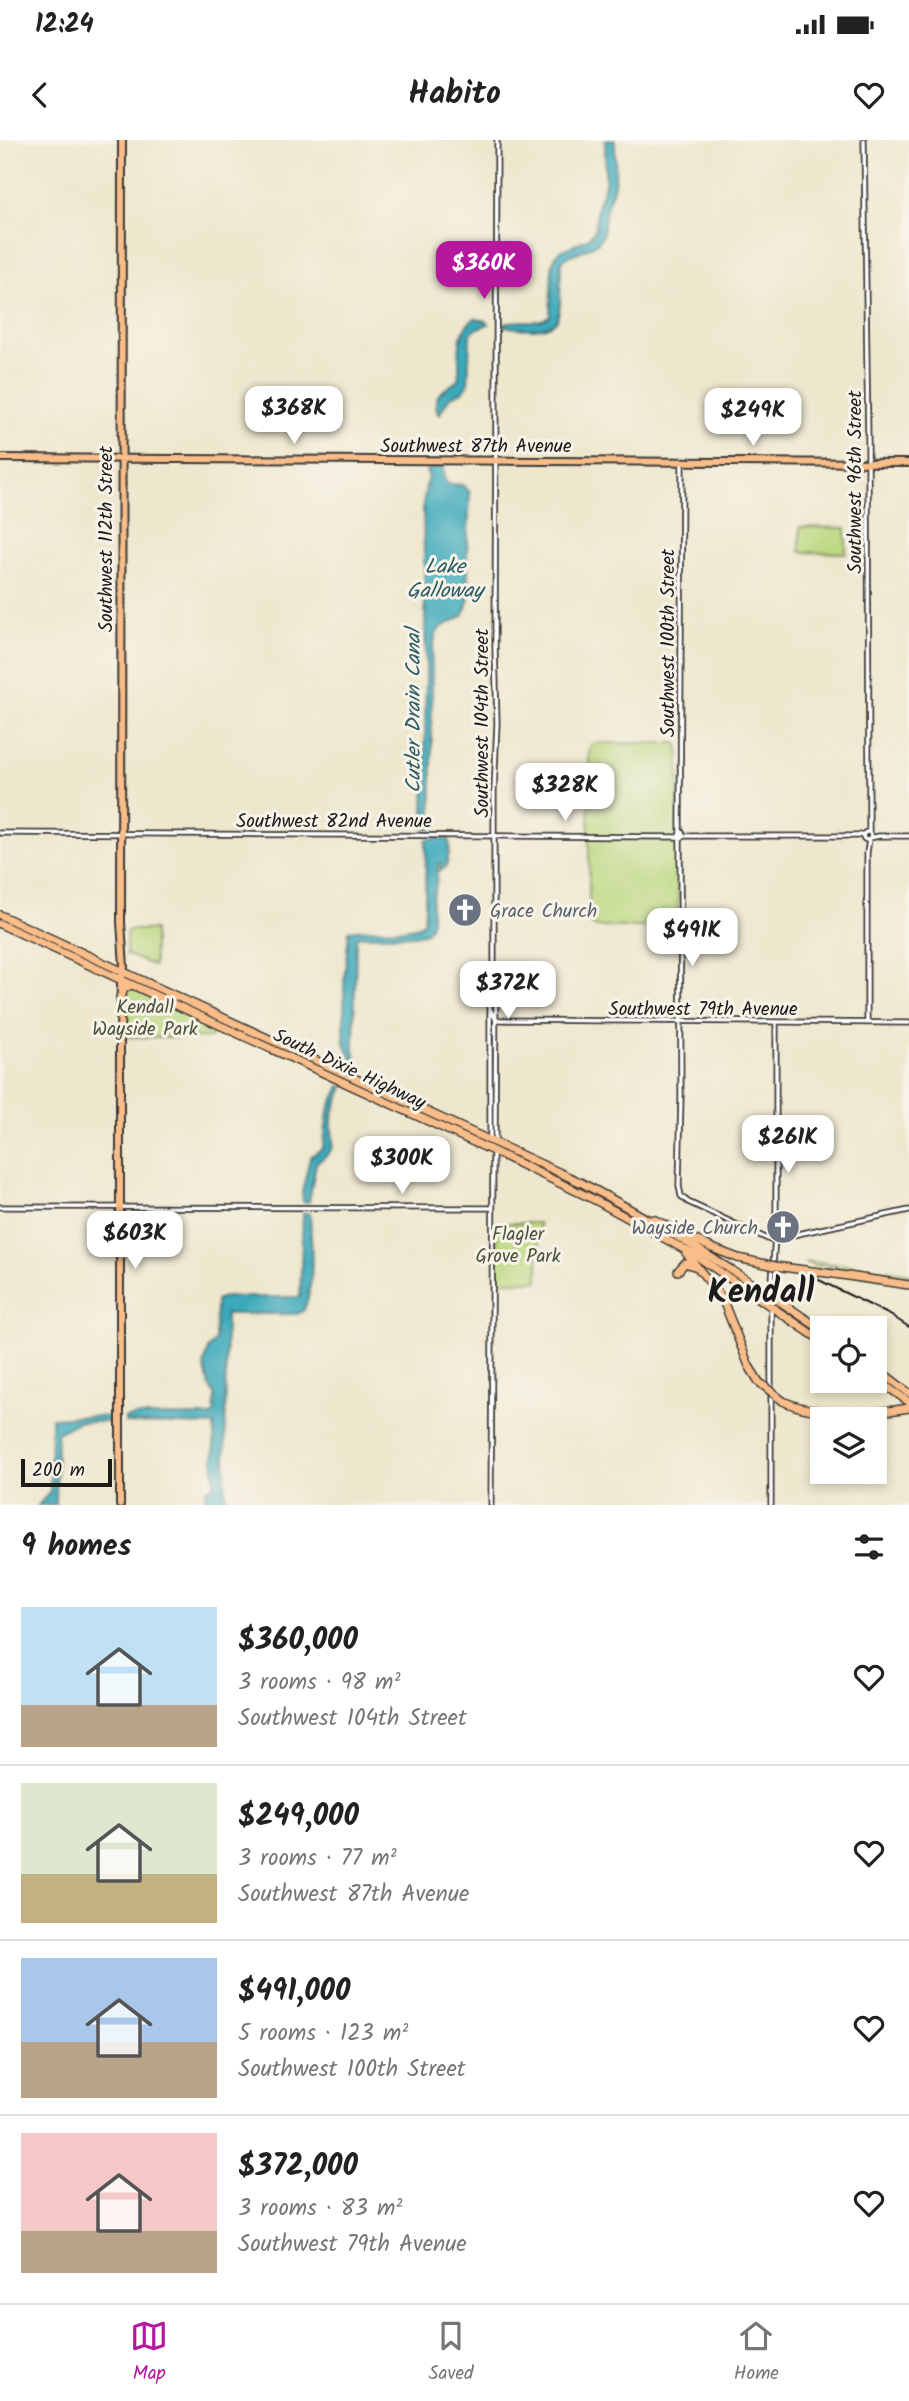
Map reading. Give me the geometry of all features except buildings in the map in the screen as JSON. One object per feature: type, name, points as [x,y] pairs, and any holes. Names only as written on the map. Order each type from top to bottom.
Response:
[{"type":"highway","name":"South Dixie Highway","points":[[0,915],[478,1135],[683,1249],[810,1332]]},
{"type":"highway","name":"South Dixie Highway","points":[[0,924],[214,1023],[493,1144],[625,1206],[810,1323]]},
{"type":"highway","points":[[120,998],[125,988],[131,985]]},
{"type":"highway","points":[[214,1023],[215,1014]]},
{"type":"highway","points":[[625,1206],[738,1258],[767,1265],[909,1285]]},
{"type":"highway","points":[[683,1249],[724,1302],[749,1366],[759,1382],[783,1401],[814,1410],[861,1412],[905,1409]]},
{"type":"highway","points":[[678,1271],[685,1263],[700,1268]]},
{"type":"highway","points":[[887,1376],[909,1392]]},
{"type":"highway","points":[[887,1386],[909,1402]]},
{"type":"main road","name":"Southwest 112th Street","points":[[120,1505],[122,140]]},
{"type":"main road","name":"Southwest 87th Avenue","points":[[0,458],[909,463]]},
{"type":"street","name":"Southwest 104th Street","points":[[491,1505],[492,1208],[496,1120],[494,835],[498,723],[495,648],[497,140]]},
{"type":"street","name":"Southwest 96th Street","points":[[864,140],[868,462],[867,1023]]},
{"type":"street","name":"Southwest 100th Street","points":[[682,461],[680,1190],[682,1197],[688,1202],[766,1239],[775,1240]]},
{"type":"street","name":"Southwest 82nd Avenue","points":[[0,833],[909,836]]},
{"type":"street","name":"Southwest 104th Street","points":[[493,1144],[490,1129],[490,978],[494,970]]},
{"type":"street","points":[[490,1009],[496,1020]]},
{"type":"street","name":"Southwest 79th Avenue","points":[[496,1020],[909,1023]]},
{"type":"street","points":[[771,1505],[771,1296],[775,1240],[776,1022]]},
{"type":"street","points":[[490,1113],[496,1120]]},
{"type":"street","points":[[478,1135],[490,1129]]},
{"type":"street","points":[[0,1207],[492,1208]]},
{"type":"street","points":[[775,1240],[909,1210]]},
{"type":"green space","points":[[800,527],[846,528],[846,553],[800,552]]},
{"type":"green space","points":[[594,743],[676,743],[679,747],[678,924],[675,927],[595,927],[589,922],[589,752]]},
{"type":"green space","points":[[129,930],[154,930],[154,966],[126,954],[126,933]]},
{"type":"green space","name":"Kendall Wayside Park","points":[[131,988],[212,1025],[211,1038],[124,1037],[125,993]]},
{"type":"green space","name":"Flagler Grove Park","points":[[497,1223],[539,1223],[538,1281],[497,1281]]},
{"type":"green space","points":[[804,1262],[831,1263],[909,1274],[909,1281],[837,1272],[836,1265],[828,1272],[829,1264],[820,1264],[819,1268]]},
{"type":"water","points":[[605,140],[615,140],[616,168],[603,233],[595,245],[561,262],[557,320],[539,328],[504,326],[504,323],[541,320],[550,315],[552,267],[555,257],[560,251],[589,238],[595,229],[597,206],[605,184]]},
{"type":"water","points":[[475,318],[489,324],[474,330],[470,335],[468,385],[462,392],[449,398],[439,415],[436,408],[437,397],[458,380],[461,338],[468,324]]},
{"type":"water","name":"Lake Galloway","points":[[435,465],[443,467],[444,478],[448,484],[464,485],[470,493],[467,554],[469,598],[464,615],[438,630],[432,654],[432,830],[425,829],[424,822],[426,670],[423,503],[428,476],[426,471]]},
{"type":"water","points":[[449,839],[450,848],[446,867],[440,871],[441,863],[438,863],[432,898],[432,922],[428,931],[419,935],[356,938],[356,1060],[351,1073],[348,1072],[353,1061],[344,1042],[344,981],[349,931],[404,929],[421,925],[425,909],[426,840]]},
{"type":"water","points":[[340,1086],[344,1087],[333,1114],[333,1146],[325,1157],[316,1163],[309,1202],[303,1202],[302,1192],[310,1157],[323,1148],[328,1111]]},
{"type":"water","points":[[303,1213],[310,1213],[312,1262],[310,1287],[304,1310],[297,1314],[226,1314],[225,1505],[205,1505],[206,1490],[214,1485],[214,1425],[125,1423],[125,1418],[214,1414],[215,1395],[209,1386],[204,1364],[208,1349],[215,1340],[216,1300],[223,1297],[300,1297]]},
{"type":"water","points":[[113,1417],[115,1420],[78,1422],[57,1433],[56,1504],[38,1505],[50,1492],[51,1418]]},
{"type":"railway","points":[[809,1275],[909,1327]]},
{"type":"place","name":"Grace Church","points":[[465,910]]},
{"type":"place","name":"Wayside Church","points":[[783,1227]]},
{"type":"district","name":"Kendall","points":[[761,1290]]},
{"type":"water label","name":"Cutler Drain Canal","points":[[413,711]]}]
